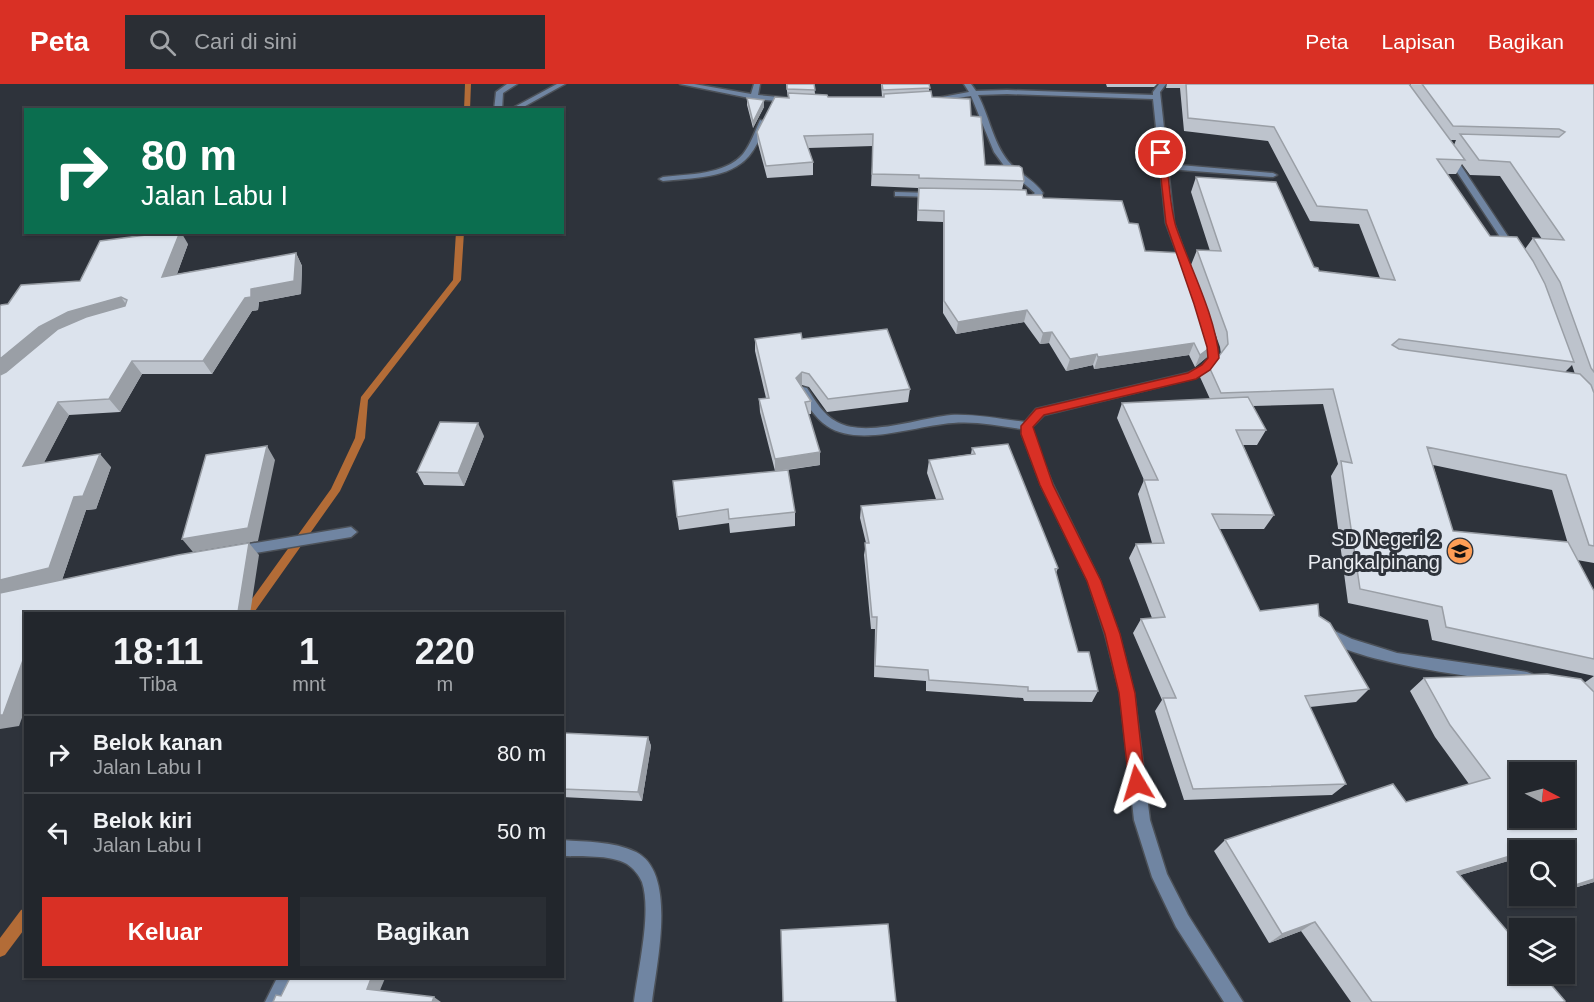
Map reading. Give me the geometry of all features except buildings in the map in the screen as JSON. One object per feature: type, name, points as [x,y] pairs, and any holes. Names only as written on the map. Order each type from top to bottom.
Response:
[{"type":"street","points":[[498,108],[497,94],[501,88],[514,84]]},
{"type":"street","points":[[516,108],[562,84]]},
{"type":"street","points":[[683,84],[754,97],[799,101]]},
{"type":"street","points":[[754,97],[757,84]]},
{"type":"street","points":[[967,84],[975,93],[980,114],[998,153],[1005,163],[1032,184],[1039,193],[1034,197],[1007,198]]},
{"type":"street","points":[[1162,84],[1158,87],[1156,97],[1170,223],[1192,284]]},
{"type":"street","points":[[922,100],[975,93],[1156,97]]},
{"type":"street","points":[[663,179],[722,169],[744,158],[774,99]]},
{"type":"street","points":[[1448,152],[1517,256]]},
{"type":"street","points":[[1163,166],[1273,175]]},
{"type":"street","points":[[898,194],[942,196]]},
{"type":"street","points":[[1202,315],[1213,347],[1214,358],[1206,368],[1191,376],[1040,412],[1027,426],[1027,434],[1047,485],[1094,581],[1112,634],[1127,693],[1142,820],[1160,877],[1182,921],[1234,1002]]},
{"type":"street","points":[[803,390],[820,414],[833,426],[848,430],[869,431],[954,419],[1027,426]]},
{"type":"street","points":[[228,553],[351,532]]},
{"type":"street","points":[[1315,625],[1341,641],[1371,652],[1545,681]]},
{"type":"street","points":[[564,848],[632,858],[645,871],[651,883],[652,914],[643,1002]]},
{"type":"street","points":[[274,1002],[285,978]]},
{"type":"waterway","points":[[467,108],[468,84]]},
{"type":"waterway","points":[[247,612],[335,491],[360,438],[364,399],[457,280],[460,234]]},
{"type":"waterway","points":[[0,950],[24,918]]},
{"type":"place","name":"SD Negeri 2 Pangkalpinang","points":[[1460,551]]},
{"type":"route","points":[[1137,783],[1127,693],[1112,634],[1094,581],[1047,485],[1027,434],[1027,426],[1030,420],[1040,412],[1191,376],[1206,368],[1214,358],[1213,347],[1199,304],[1170,223],[1161,153]]}]
